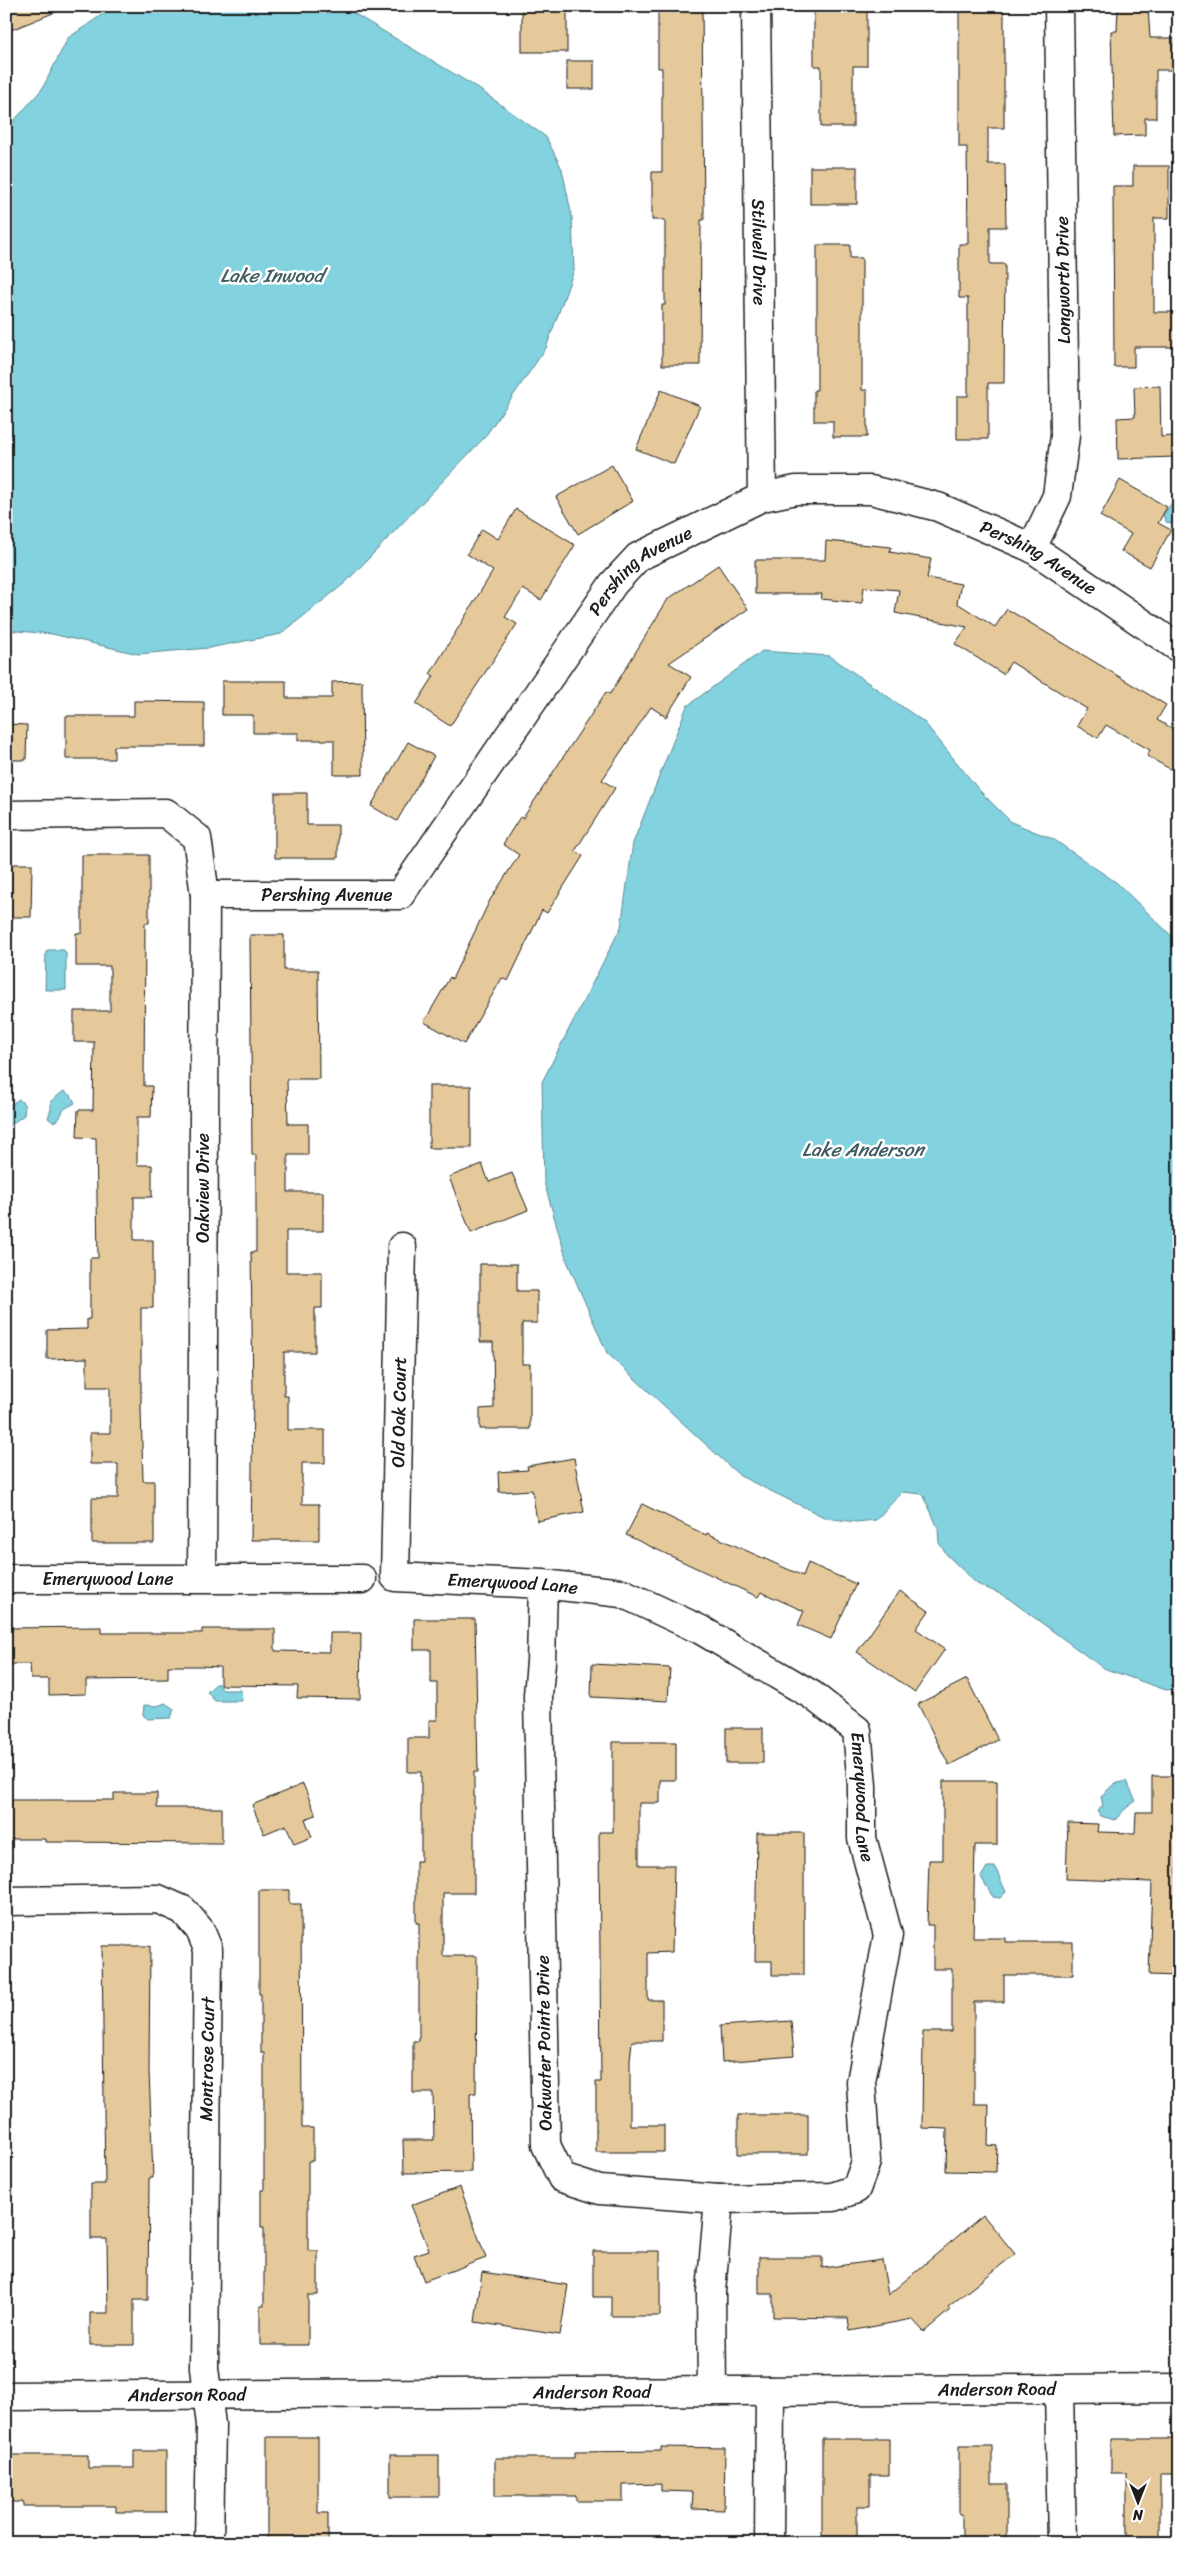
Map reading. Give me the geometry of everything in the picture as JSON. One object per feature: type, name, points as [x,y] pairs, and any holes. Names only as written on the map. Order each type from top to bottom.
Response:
[{"type":"street","name":"Stilwell Drive","points":[[756,6],[762,497]]},
{"type":"street","name":"Longworth Drive","points":[[1032,548],[1057,496],[1065,436],[1059,6]]},
{"type":"street","name":"Pershing Avenue","points":[[204,895],[400,895],[614,584],[626,570],[638,557],[762,497],[796,490],[871,490],[938,507],[1032,548],[1179,648]]},
{"type":"street","name":"Oakview Drive","points":[[6,815],[166,813],[197,838],[204,895],[202,1578]]},
{"type":"street","name":"Old Oak Court","points":[[395,1577],[402,1247]]},
{"type":"street","name":"Emerywood Lane","points":[[395,1577],[543,1584],[622,1593],[701,1630],[812,1695],[857,1730],[862,1786],[862,1838],[888,1936],[861,2082],[866,2162],[856,2189],[833,2197],[719,2199]]},
{"type":"street","name":"Emerywood Lane","points":[[6,1579],[362,1579]]},
{"type":"street","name":"Oakwater Pointe Drive","points":[[543,1584],[541,1662],[538,1695],[546,2145],[562,2178],[600,2190],[719,2199]]},
{"type":"street","name":"Montrose Court","points":[[6,1901],[158,1899],[183,1910],[200,1930],[208,1949],[204,2368],[211,2425],[209,2543]]},
{"type":"street","points":[[712,2391],[711,2292],[719,2199]]},
{"type":"street","name":"Anderson Road","points":[[6,2396],[1179,2388]]},
{"type":"street","points":[[1059,2389],[1062,2543]]},
{"type":"street","points":[[769,2543],[770,2391]]},
{"type":"water","name":"Lake Inwood","points":[[125,6],[336,6],[345,8],[476,87],[546,137],[562,169],[572,217],[574,270],[546,348],[484,438],[345,583],[281,634],[209,648],[138,654],[52,634],[6,630],[6,130],[42,89],[68,38],[106,12]]},
{"type":"water","points":[[1179,493],[1179,518],[1175,524],[1166,522],[1163,515]]},
{"type":"water","name":"Lake Anderson","points":[[762,651],[830,656],[924,722],[979,790],[1011,822],[1053,839],[1117,883],[1179,943],[1179,1689],[1166,1690],[1103,1668],[1005,1596],[977,1584],[947,1555],[939,1543],[938,1528],[923,1494],[902,1492],[876,1520],[856,1522],[826,1518],[740,1476],[607,1353],[567,1261],[544,1182],[542,1082],[621,927],[633,843],[687,706]]},
{"type":"water","points":[[48,950],[64,950],[66,953],[66,990],[45,990],[46,952]]},
{"type":"water","points":[[64,1091],[72,1097],[75,1103],[64,1109],[59,1119],[53,1122],[48,1118],[51,1101]]},
{"type":"water","points":[[19,1099],[25,1105],[24,1115],[6,1128],[6,1108]]},
{"type":"water","points":[[217,1683],[223,1690],[241,1690],[242,1701],[215,1701],[207,1692]]},
{"type":"water","points":[[165,1703],[174,1709],[171,1718],[148,1719],[143,1715],[144,1705],[157,1706]]},
{"type":"water","points":[[1126,1781],[1136,1801],[1115,1820],[1100,1816],[1097,1811],[1103,1806],[1101,1796],[1114,1784]]},
{"type":"water","points":[[987,1867],[995,1867],[1006,1892],[1000,1898],[993,1897],[981,1877]]},
{"type":"building","points":[[6,6],[68,6],[68,7],[6,32]]},
{"type":"building","points":[[522,6],[567,6],[567,52],[522,52]]},
{"type":"building","points":[[658,6],[702,6],[704,220],[701,220],[700,365],[662,365],[662,305],[665,305],[665,220],[652,220],[652,172],[662,172],[662,68],[658,68]]},
{"type":"building","points":[[1118,7],[1148,8],[1150,38],[1174,38],[1174,70],[1156,70],[1156,118],[1145,118],[1145,135],[1114,136],[1111,31],[1117,31]]},
{"type":"building","points":[[959,8],[1004,8],[1004,128],[988,128],[988,164],[1005,164],[1006,227],[990,227],[990,264],[1005,264],[1004,383],[988,383],[988,439],[957,439],[957,396],[968,396],[968,298],[959,298],[959,244],[968,244],[967,147],[959,147]]},
{"type":"building","points":[[814,10],[867,10],[867,66],[853,66],[853,127],[821,127],[821,66],[814,66]]},
{"type":"building","points":[[567,61],[594,61],[594,89],[567,89]]},
{"type":"building","points":[[1133,166],[1169,166],[1169,218],[1154,218],[1154,312],[1176,312],[1176,347],[1134,347],[1134,367],[1114,367],[1113,186],[1133,186]]},
{"type":"building","points":[[810,167],[857,167],[857,204],[810,204]]},
{"type":"building","points":[[817,245],[850,245],[850,258],[862,258],[862,390],[867,390],[867,437],[833,437],[833,421],[814,421],[814,390],[817,390]]},
{"type":"building","points":[[1160,386],[1161,437],[1174,436],[1175,457],[1118,459],[1117,418],[1135,417],[1134,387]]},
{"type":"building","points":[[661,390],[700,406],[674,464],[636,449]]},
{"type":"building","points":[[612,465],[633,501],[578,534],[556,497]]},
{"type":"building","points":[[1120,480],[1167,507],[1158,523],[1171,530],[1150,567],[1121,551],[1131,534],[1100,516]]},
{"type":"building","points":[[516,509],[575,545],[541,600],[523,589],[505,617],[517,624],[450,726],[416,704],[434,676],[430,674],[493,571],[467,554],[482,529],[498,539]]},
{"type":"building","points":[[826,541],[891,547],[890,552],[931,559],[927,578],[961,584],[957,603],[995,627],[1007,609],[1166,705],[1157,720],[1179,732],[1179,774],[1147,756],[1150,750],[1106,725],[1098,738],[1077,726],[1087,709],[1011,662],[1003,674],[955,644],[967,627],[895,613],[899,590],[864,587],[862,603],[821,599],[822,594],[755,594],[755,560],[825,560]]},
{"type":"building","points":[[718,565],[748,609],[669,663],[691,677],[666,717],[651,707],[602,780],[615,788],[575,851],[583,856],[547,913],[542,910],[508,981],[502,978],[464,1044],[424,1022],[450,977],[452,979],[490,900],[519,855],[503,844],[520,817],[523,818],[606,692],[610,694],[668,599]]},
{"type":"building","points":[[222,681],[286,681],[286,698],[332,698],[332,682],[362,681],[363,775],[334,775],[334,740],[298,740],[298,733],[253,733],[253,715],[222,715]]},
{"type":"building","points":[[134,701],[204,702],[204,746],[114,746],[114,759],[66,759],[66,716],[134,716]]},
{"type":"building","points":[[6,724],[27,725],[26,760],[6,760]]},
{"type":"building","points":[[408,742],[434,756],[397,821],[371,806]]},
{"type":"building","points":[[275,793],[307,793],[307,825],[338,825],[338,858],[275,858]]},
{"type":"building","points":[[82,855],[149,855],[149,923],[145,923],[144,1086],[152,1086],[151,1117],[137,1117],[137,1165],[152,1165],[152,1197],[134,1197],[134,1240],[153,1240],[153,1308],[141,1308],[141,1409],[143,1481],[154,1481],[154,1543],[92,1543],[92,1498],[118,1498],[118,1464],[90,1464],[90,1433],[110,1433],[110,1387],[87,1387],[87,1358],[47,1359],[47,1330],[87,1329],[87,1319],[90,1319],[90,1258],[98,1258],[96,1138],[77,1137],[78,1110],[93,1110],[94,1042],[74,1042],[74,1011],[110,1011],[110,966],[76,966],[76,933],[82,933]]},
{"type":"building","points":[[6,864],[32,864],[31,917],[6,917]]},
{"type":"building","points":[[250,935],[284,935],[284,970],[318,970],[319,1079],[287,1079],[288,1124],[308,1124],[308,1155],[288,1155],[288,1192],[323,1192],[323,1231],[286,1231],[286,1272],[322,1272],[322,1308],[315,1308],[315,1352],[284,1352],[284,1396],[288,1396],[288,1430],[325,1430],[325,1463],[302,1463],[302,1504],[319,1504],[319,1540],[251,1540],[253,1396],[251,1252],[256,1252],[256,1155],[252,1155]]},
{"type":"building","points":[[429,1086],[471,1086],[471,1148],[429,1148]]},
{"type":"building","points":[[482,1164],[489,1182],[512,1173],[528,1210],[471,1233],[449,1177]]},
{"type":"building","points":[[480,1264],[517,1264],[517,1291],[537,1291],[537,1323],[522,1323],[522,1364],[530,1364],[530,1429],[480,1429],[480,1409],[494,1408],[493,1342],[480,1342]]},
{"type":"building","points":[[574,1458],[584,1512],[537,1521],[532,1490],[499,1492],[498,1472],[528,1470],[527,1466]]},
{"type":"building","points":[[642,1504],[706,1535],[707,1533],[803,1576],[808,1563],[856,1584],[831,1639],[798,1625],[804,1611],[761,1592],[758,1597],[626,1535]]},
{"type":"building","points":[[900,1591],[929,1611],[916,1629],[945,1649],[915,1692],[857,1652]]},
{"type":"building","points":[[414,1619],[475,1619],[478,1772],[474,1772],[474,1893],[443,1893],[443,1956],[477,1956],[476,2093],[470,2093],[471,2172],[404,2173],[403,2140],[434,2140],[433,2093],[413,2093],[413,2041],[419,2041],[419,1923],[416,1923],[416,1861],[421,1861],[421,1772],[408,1772],[408,1738],[429,1738],[429,1720],[437,1720],[437,1683],[431,1683],[431,1650],[414,1650]]},
{"type":"building","points":[[101,1627],[101,1633],[202,1633],[202,1629],[275,1629],[275,1651],[330,1652],[330,1633],[361,1633],[360,1699],[297,1698],[298,1686],[220,1685],[220,1667],[201,1666],[168,1666],[168,1679],[86,1680],[86,1694],[49,1695],[49,1679],[31,1679],[30,1664],[6,1664],[6,1628]]},
{"type":"building","points":[[592,1664],[670,1668],[668,1701],[591,1697]]},
{"type":"building","points":[[967,1679],[998,1740],[949,1765],[918,1704]]},
{"type":"building","points":[[726,1728],[763,1728],[763,1763],[726,1763]]},
{"type":"building","points":[[613,1742],[676,1742],[676,1780],[660,1780],[660,1803],[639,1803],[639,1865],[674,1865],[672,1952],[648,1953],[648,2000],[662,2000],[662,2041],[632,2041],[630,2060],[630,2125],[664,2125],[664,2152],[596,2152],[596,2082],[601,2082],[599,1832],[613,1832]]},
{"type":"building","points":[[1152,1776],[1178,1776],[1176,1943],[1179,1943],[1179,1976],[1149,1975],[1152,1882],[1066,1879],[1068,1823],[1098,1824],[1097,1832],[1135,1833],[1136,1812],[1152,1812]]},
{"type":"building","points":[[943,1781],[997,1781],[997,1845],[975,1845],[973,1938],[1005,1938],[1005,1942],[1073,1942],[1073,1975],[1004,1975],[1004,2002],[974,2002],[974,2104],[989,2104],[988,2145],[997,2146],[996,2172],[946,2171],[947,2129],[922,2128],[923,2032],[952,2032],[952,1969],[933,1969],[933,1925],[927,1925],[929,1860],[943,1860]]},
{"type":"building","points":[[303,1784],[316,1815],[305,1819],[312,1837],[294,1844],[286,1825],[264,1834],[252,1805]]},
{"type":"building","points":[[114,1793],[157,1793],[157,1808],[222,1808],[222,1843],[45,1842],[45,1839],[6,1839],[6,1800],[114,1800]]},
{"type":"building","points":[[757,1833],[804,1833],[804,1975],[772,1975],[772,1961],[755,1961]]},
{"type":"building","points":[[259,1890],[289,1890],[289,1904],[301,1904],[302,2128],[313,2128],[313,2161],[308,2161],[308,2251],[318,2251],[318,2295],[308,2295],[308,2345],[260,2345],[260,2306],[264,2306],[264,2227],[261,2227],[261,2190],[264,2190],[264,2053],[261,2053],[261,1994],[259,1994]]},
{"type":"building","points":[[102,1946],[150,1946],[149,2070],[153,2178],[149,2178],[148,2300],[134,2300],[134,2345],[90,2345],[90,2313],[108,2313],[107,2239],[91,2239],[91,2184],[105,2184]]},
{"type":"building","points":[[791,2021],[794,2056],[722,2062],[720,2026]]},
{"type":"building","points":[[738,2115],[808,2115],[808,2154],[738,2154]]},
{"type":"building","points":[[460,2187],[486,2258],[424,2281],[414,2255],[429,2250],[411,2205]]},
{"type":"building","points":[[983,2215],[1015,2254],[948,2307],[950,2310],[924,2332],[912,2319],[850,2331],[848,2318],[773,2317],[773,2294],[759,2294],[759,2257],[822,2257],[822,2268],[882,2260],[888,2295]]},
{"type":"building","points":[[593,2251],[660,2251],[660,2316],[611,2316],[611,2297],[593,2297]]},
{"type":"building","points":[[482,2272],[568,2285],[560,2335],[475,2322]]},
{"type":"building","points":[[267,2437],[318,2437],[318,2513],[328,2513],[328,2543],[267,2543]]},
{"type":"building","points":[[822,2439],[889,2439],[889,2475],[870,2475],[870,2506],[857,2506],[857,2543],[822,2543]]},
{"type":"building","points":[[1111,2439],[1176,2439],[1176,2474],[1160,2474],[1160,2543],[1127,2543],[1127,2473],[1111,2473]]},
{"type":"building","points":[[959,2446],[992,2446],[992,2484],[1007,2484],[1007,2543],[962,2543],[962,2514],[959,2514]]},
{"type":"building","points":[[661,2447],[725,2448],[724,2510],[692,2509],[693,2492],[661,2491],[661,2484],[623,2485],[623,2501],[576,2501],[576,2496],[495,2496],[495,2458],[575,2458],[575,2452],[661,2451]]},
{"type":"building","points":[[134,2451],[166,2451],[166,2512],[116,2512],[116,2506],[23,2506],[23,2502],[6,2502],[6,2455],[88,2455],[88,2468],[134,2468]]},
{"type":"building","points":[[390,2455],[439,2455],[439,2497],[390,2497]]}]
